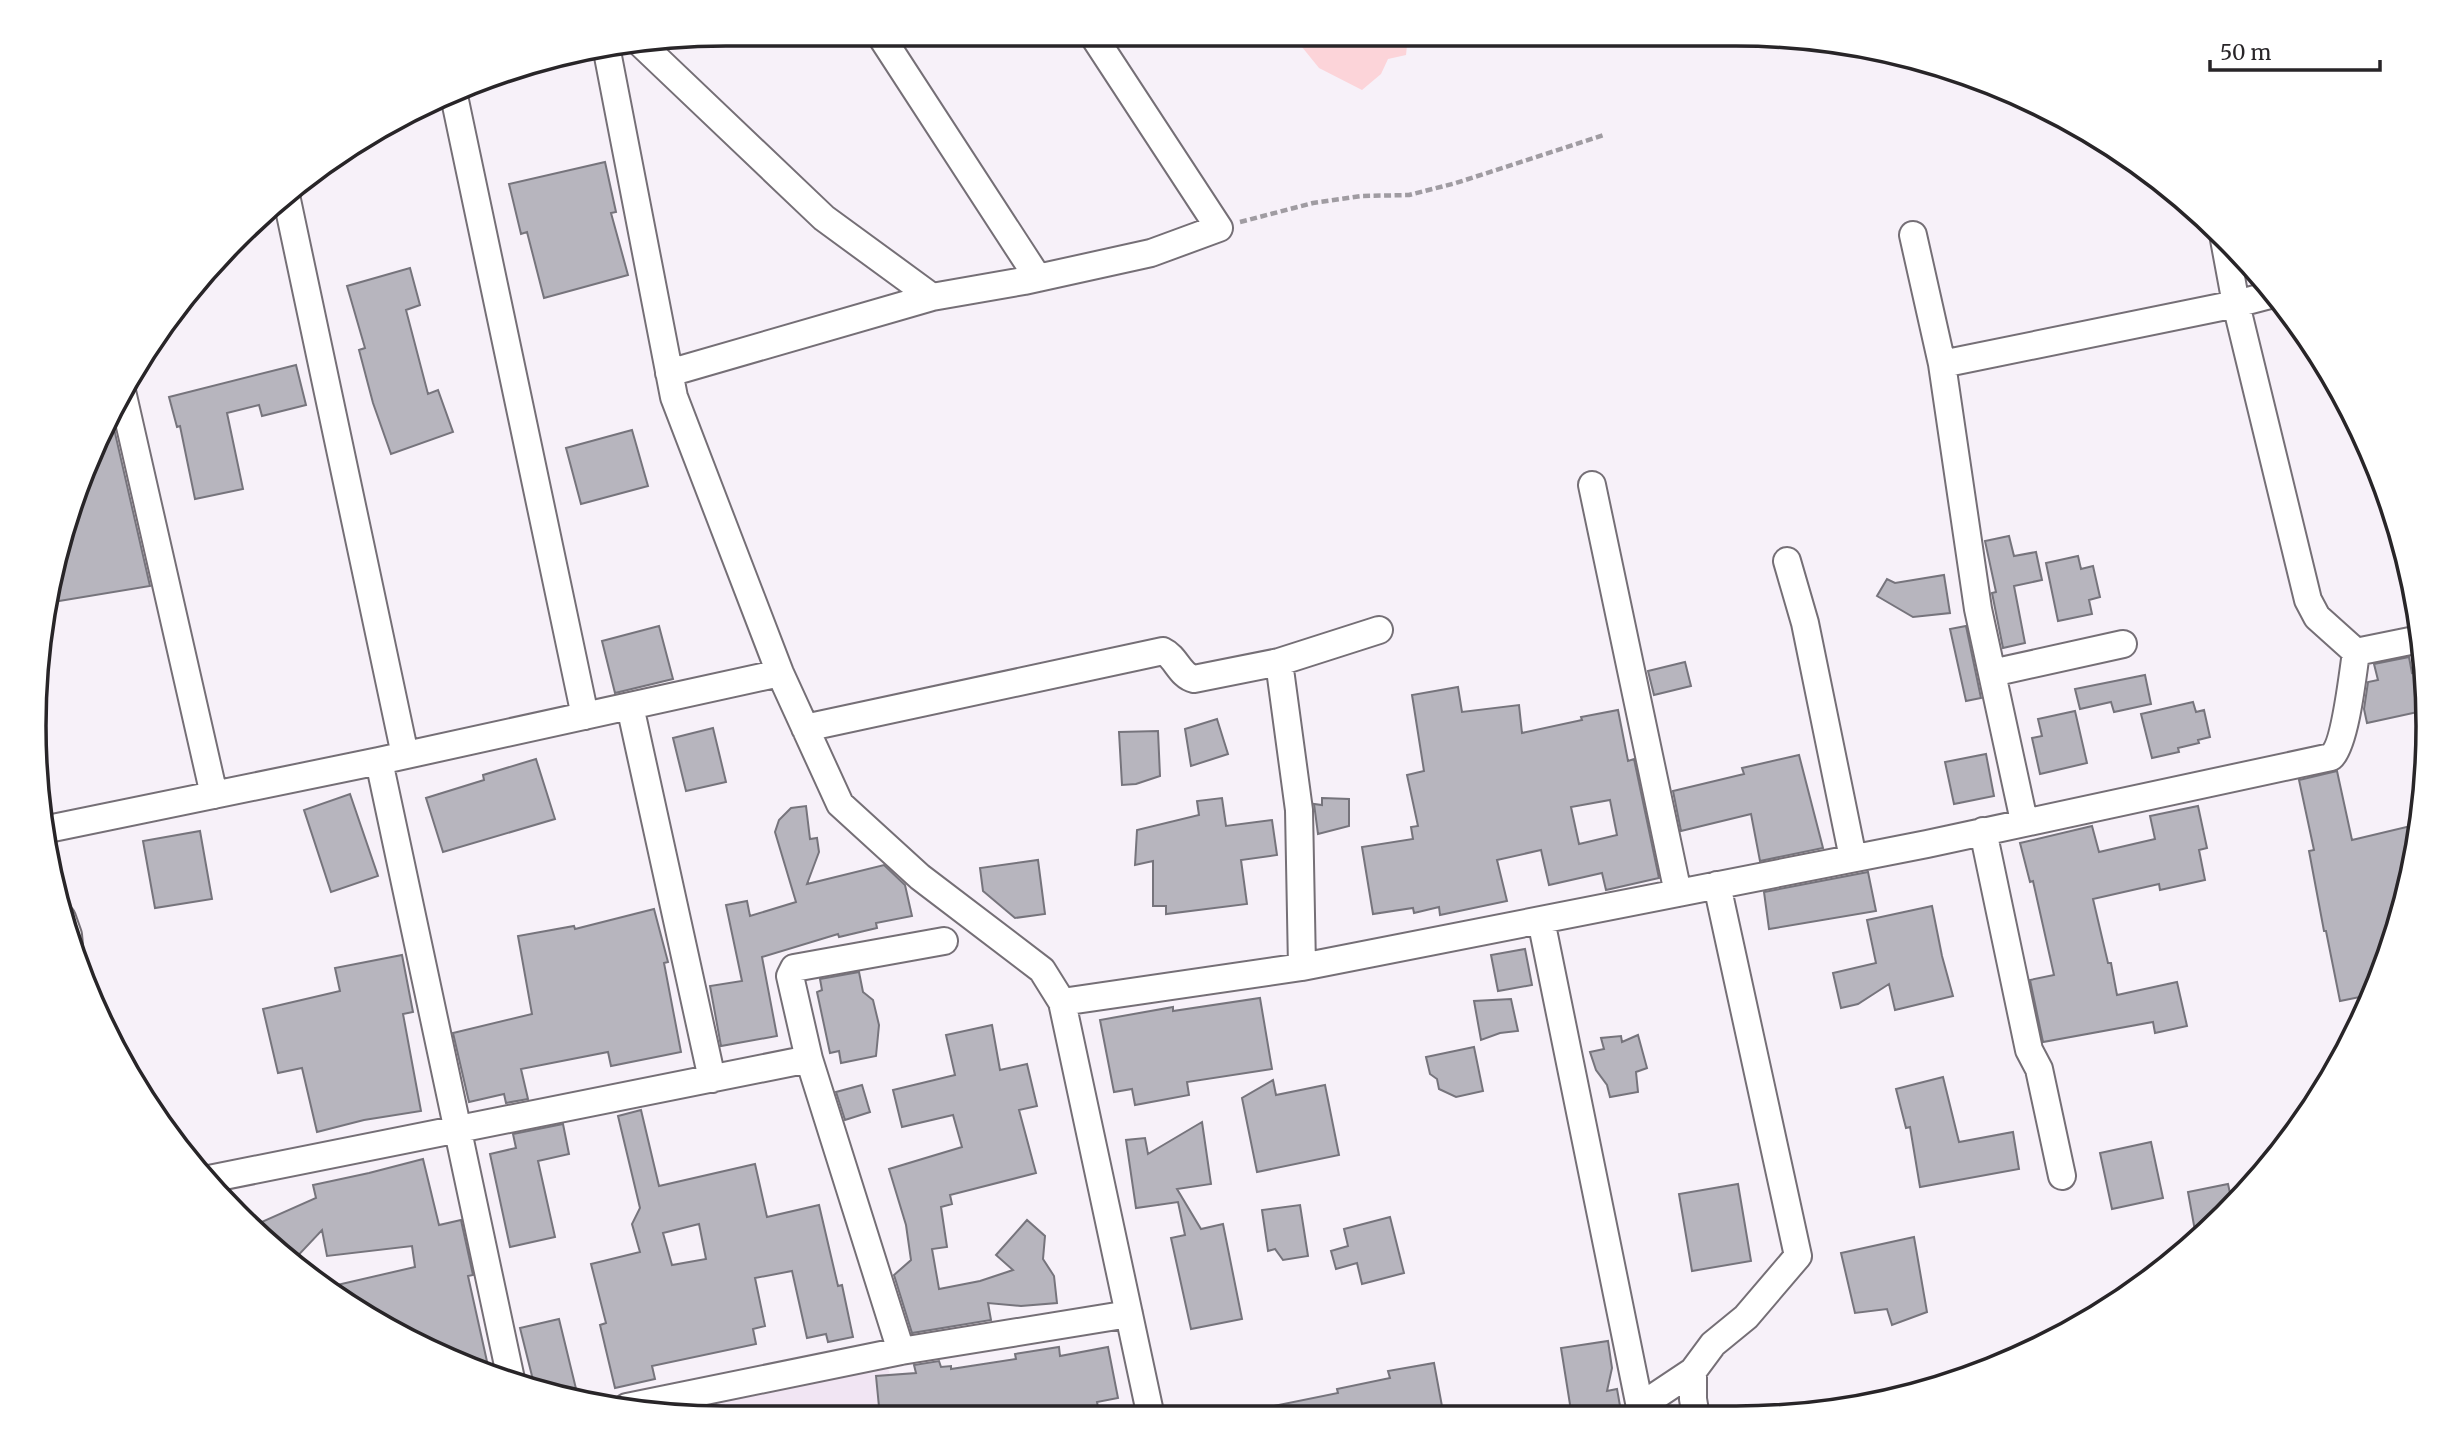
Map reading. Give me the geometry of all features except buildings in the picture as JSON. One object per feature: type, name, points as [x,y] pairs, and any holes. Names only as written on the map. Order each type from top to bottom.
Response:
[{"type":"street","points":[[887,46],[1038,278]]},
{"type":"street","points":[[670,373],[932,297],[1038,278],[1151,253],[1219,228],[1100,46]]},
{"type":"street","points":[[648,50],[824,218],[932,297]]},
{"type":"street","points":[[608,56],[679,410],[780,673],[840,804],[920,877],[1042,970],[1062,1002],[1149,1406]]},
{"type":"street","points":[[455,102],[585,716]]},
{"type":"street","points":[[288,205],[405,755]]},
{"type":"street","points":[[1913,235],[1942,364],[1968,554],[2024,821]]},
{"type":"street","points":[[2227,255],[2236,304],[2308,600],[2317,617],[2356,652]]},
{"type":"street","points":[[1942,364],[2264,297]]},
{"type":"street","points":[[126,407],[214,795]]},
{"type":"street","points":[[1592,485],[1678,893]]},
{"type":"street","points":[[1787,561],[1805,623],[1853,858]]},
{"type":"street","points":[[805,728],[1163,651],[1169,653],[1191,679],[1279,662],[1379,630]]},
{"type":"street","points":[[2356,652],[2411,641]]},
{"type":"street","points":[[1992,673],[2123,644]]},
{"type":"street","points":[[1062,1002],[1302,967],[1853,858],[2334,755],[2342,737],[2356,652]]},
{"type":"street","points":[[1279,662],[1299,810],[1302,967]]},
{"type":"street","points":[[53,828],[379,761],[780,673]]},
{"type":"street","points":[[630,706],[712,1079]]},
{"type":"street","points":[[379,761],[509,1371]]},
{"type":"street","points":[[1983,831],[2029,1050],[2039,1069],[2062,1176]]},
{"type":"street","points":[[1648,1406],[1693,1371],[1713,1344],[1746,1317],[1798,1256],[1717,885]]},
{"type":"street","points":[[1541,920],[1639,1406]]},
{"type":"street","points":[[901,1350],[809,1059],[790,976],[794,968],[944,941]]},
{"type":"street","points":[[216,1178],[809,1059]]},
{"type":"street","points":[[650,1402],[901,1350],[1129,1314]]},
{"type":"street","points":[[1693,1371],[1694,1406]]},
{"type":"path","points":[[1219,228],[1313,202],[1362,195],[1409,195],[1456,183],[1604,135]]},
{"type":"shaded area","points":[[1299,46],[1407,46],[1406,55],[1388,59],[1381,74],[1362,90],[1319,68]]},
{"type":"shaded area","points":[[887,1361],[896,1406],[726,1406],[672,1404]]}]
